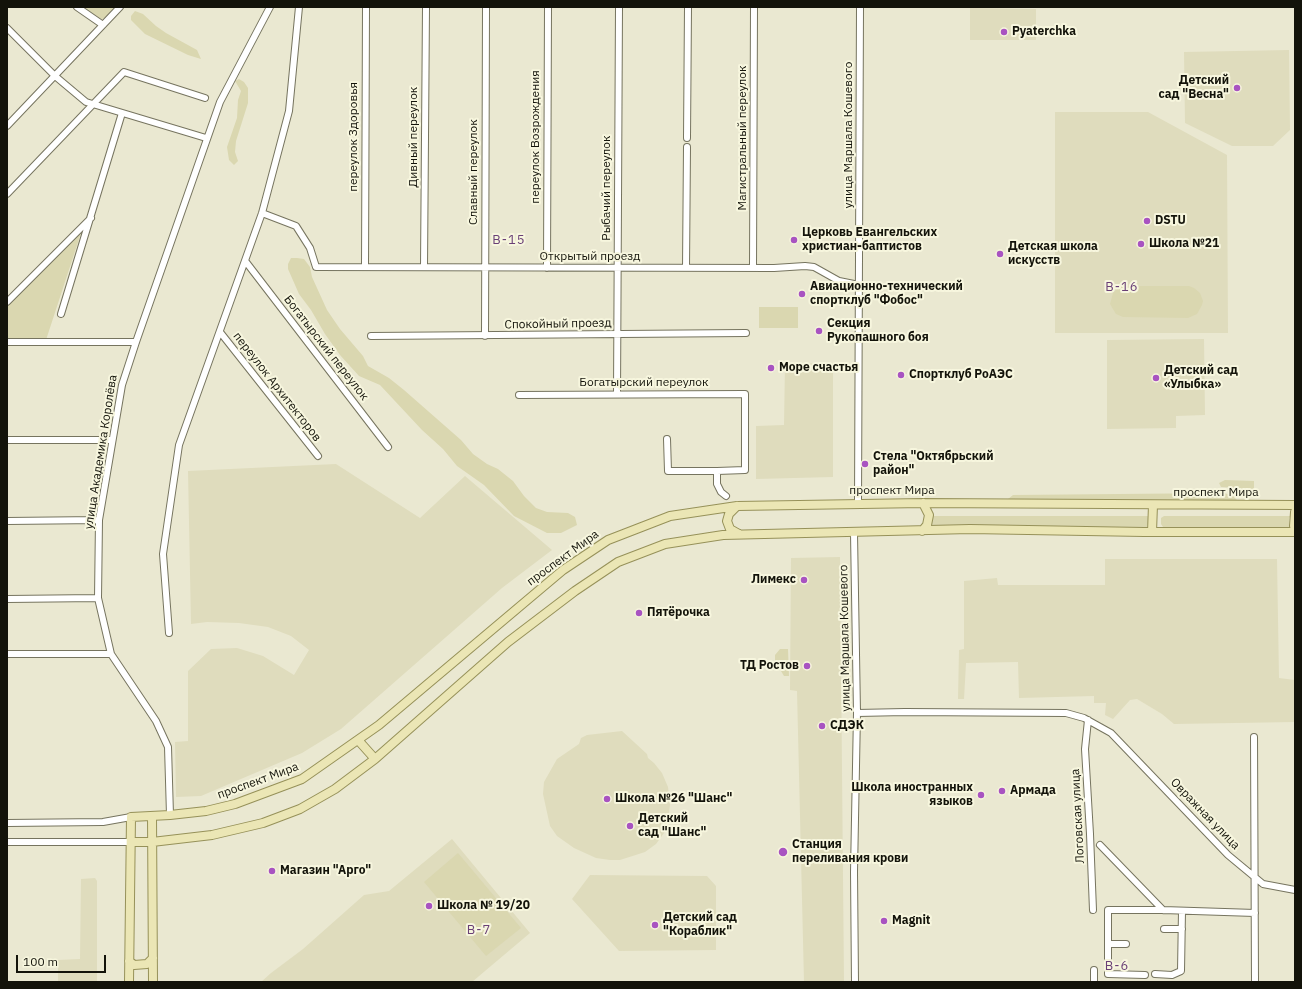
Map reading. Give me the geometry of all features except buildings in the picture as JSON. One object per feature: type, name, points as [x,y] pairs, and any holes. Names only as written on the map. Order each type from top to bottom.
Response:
[{"type":"main road","name":"проспект Мира","points":[[131,817],[206,811],[235,804],[302,779],[358,740],[563,570],[608,540],[670,516],[737,506],[857,503],[1295,505]]},
{"type":"main road","points":[[922,531],[927,524],[929,515],[923,503]]},
{"type":"main road","points":[[1152,532],[1153,505]]},
{"type":"main road","points":[[737,506],[729,514],[727,521],[730,529],[740,535]]},
{"type":"main road","points":[[1295,512],[1295,527]]},
{"type":"main road","points":[[131,842],[152,842],[212,835],[263,823],[300,809],[335,789],[375,759],[508,642],[574,591],[618,562],[665,544],[723,535],[970,530],[1295,532]]},
{"type":"main road","points":[[358,740],[375,759]]},
{"type":"main road","points":[[152,816],[153,982]]},
{"type":"main road","points":[[129,982],[131,817]]},
{"type":"main road","points":[[129,961],[134,965],[147,964],[153,958]]},
{"type":"street","points":[[77,7],[103,25]]},
{"type":"street","points":[[7,126],[120,7]]},
{"type":"street","name":"улица Академика Королёва","points":[[170,815],[168,747],[156,721],[111,654],[98,598],[99,520],[122,385],[136,342],[206,138],[220,102],[270,7]]},
{"type":"street","points":[[169,633],[163,554],[179,445],[246,262],[262,213],[289,110],[299,7]]},
{"type":"street","name":"переулок Здоровья","points":[[365,267],[366,7]]},
{"type":"street","name":"Дивный переулок","points":[[424,267],[426,7]]},
{"type":"street","name":"Славный переулок","points":[[485,336],[484,268],[486,7]]},
{"type":"street","name":"переулок Возрождения","points":[[547,268],[548,7]]},
{"type":"street","name":"Рыбачий переулок","points":[[617,394],[619,7]]},
{"type":"street","points":[[687,138],[688,7]]},
{"type":"street","name":"Магистральный переулок","points":[[753,268],[754,7]]},
{"type":"street","name":"улица Маршала Кошевого","points":[[857,503],[858,7]]},
{"type":"street","points":[[7,28],[55,76],[86,102],[206,138]]},
{"type":"street","points":[[7,194],[124,72],[205,98]]},
{"type":"street","points":[[61,314],[92,217],[122,113]]},
{"type":"street","points":[[686,268],[687,147]]},
{"type":"street","name":"Открытый проезд","points":[[262,213],[296,226],[310,248],[316,267],[774,268],[805,266],[814,267],[839,281],[858,285]]},
{"type":"street","points":[[7,302],[92,217]]},
{"type":"street","name":"Богатырский переулок","points":[[246,262],[388,448]]},
{"type":"street","name":"переулок Архитекторов","points":[[220,332],[318,456]]},
{"type":"street","name":"Спокойный проезд","points":[[371,336],[746,333]]},
{"type":"street","points":[[7,342],[136,342]]},
{"type":"street","name":"Богатырский переулок","points":[[519,395],[745,394],[745,470],[717,471]]},
{"type":"street","points":[[667,439],[668,471],[717,471],[717,484],[721,492],[726,496]]},
{"type":"street","points":[[7,440],[112,440]]},
{"type":"street","points":[[7,520],[99,520]]},
{"type":"street","points":[[853,533],[854,982]]},
{"type":"street","name":"улица Маршала Кошевого","points":[[853,533],[857,713],[854,872],[854,982]]},
{"type":"street","points":[[7,599],[98,598]]},
{"type":"street","points":[[7,654],[111,654]]},
{"type":"street","name":"Овражная улица","points":[[857,713],[1066,713],[1088,720],[1111,733],[1228,855],[1263,884],[1295,890]]},
{"type":"street","name":"Логовская улица","points":[[1088,720],[1085,749],[1093,910]]},
{"type":"street","points":[[1254,737],[1255,982]]},
{"type":"street","name":"проспект Мира","points":[[7,823],[103,822],[131,817]]},
{"type":"street","points":[[7,842],[131,842]]},
{"type":"street","name":"Логовская улица","points":[[1100,845],[1163,910]]},
{"type":"street","points":[[1145,975],[1108,974],[1108,910],[1255,913]]},
{"type":"street","points":[[1155,974],[1172,975],[1181,971],[1182,911]]},
{"type":"street","points":[[1164,929],[1182,929]]},
{"type":"street","points":[[1108,944],[1126,944]]},
{"type":"street","points":[[1094,970],[1094,982]]},
{"type":"shaded area","points":[[83,7],[115,7],[106,18],[101,19]]},
{"type":"shaded area","points":[[970,8],[1036,9],[1036,40],[970,40]]},
{"type":"shaded area","points":[[135,11],[143,14],[166,33],[197,50],[201,59],[188,55],[145,34],[131,20],[131,16]]},
{"type":"shaded area","name":"Детский сад \"Весна\"","points":[[1289,50],[1290,130],[1273,146],[1232,146],[1185,123],[1184,52]]},
{"type":"shaded area","points":[[239,79],[244,82],[248,88],[248,103],[236,141],[235,152],[238,161],[234,165],[229,160],[227,147],[237,118],[238,100],[241,91],[235,81]]},
{"type":"shaded area","name":"Школа №21","points":[[1055,112],[1148,112],[1227,155],[1228,333],[1055,333]]},
{"type":"shaded area","points":[[80,230],[81,233],[46,340],[7,340],[7,305]]},
{"type":"shaded area","points":[[291,258],[304,259],[310,267],[312,277],[327,310],[340,329],[363,356],[368,366],[389,378],[404,390],[461,440],[473,454],[487,464],[498,469],[513,481],[524,496],[536,508],[547,512],[568,513],[575,517],[577,525],[561,533],[547,533],[514,516],[484,485],[457,466],[443,449],[422,430],[380,385],[359,376],[340,355],[299,294],[288,269],[288,264]]},
{"type":"shaded area","points":[[1120,286],[1189,286],[1200,293],[1203,301],[1197,314],[1188,318],[1123,317],[1116,314],[1110,304],[1113,293]]},
{"type":"shaded area","points":[[759,307],[798,307],[798,328],[759,328]]},
{"type":"shaded area","name":"Детский сад «Улыбка»","points":[[1204,339],[1205,415],[1176,416],[1176,428],[1107,429],[1107,340]]},
{"type":"shaded area","points":[[833,363],[833,477],[756,479],[756,426],[784,425],[785,364]]},
{"type":"shaded area","points":[[336,464],[420,518],[465,476],[552,550],[502,588],[341,729],[302,753],[201,796],[176,797],[175,742],[188,741],[188,671],[211,649],[237,648],[263,656],[294,675],[309,650],[291,636],[268,627],[239,623],[207,622],[191,624],[188,471]]},
{"type":"shaded area","points":[[1225,480],[1254,481],[1254,488],[1249,497],[1236,488],[1221,487],[1219,483]]},
{"type":"shaded area","points":[[1224,493],[1233,496],[1238,501],[1003,503],[1013,495]]},
{"type":"shaded area","points":[[930,516],[1148,516],[1149,519],[1147,527],[929,528],[932,521]]},
{"type":"shaded area","points":[[1164,516],[1291,516],[1289,518],[1289,524],[1291,527],[1163,527],[1161,524],[1161,518]]},
{"type":"shaded area","points":[[840,557],[844,982],[804,982],[797,691],[790,690],[791,558]]},
{"type":"shaded area","points":[[1105,559],[1277,559],[1279,678],[1295,680],[1295,722],[1174,724],[1162,714],[1137,699],[1130,700],[1113,719],[1105,715],[1106,703],[1094,703],[1094,696],[1019,698],[1018,662],[966,663],[964,699],[958,699],[959,650],[964,649],[964,581],[997,578],[998,585],[1105,585]]},
{"type":"shaded area","points":[[780,649],[788,649],[789,676],[784,676],[775,661],[775,655]]},
{"type":"shaded area","name":"Школа №26 \"Шанс\"","points":[[622,731],[647,754],[648,758],[662,773],[668,787],[670,805],[667,829],[656,844],[645,852],[620,860],[596,858],[574,848],[557,836],[550,826],[543,794],[544,782],[557,759],[579,744],[581,738],[587,735]]},
{"type":"shaded area","name":"Школа № 19/20","points":[[452,839],[530,933],[472,982],[261,982],[303,949],[364,895],[389,891]]},
{"type":"shaded area","points":[[458,853],[521,928],[486,956],[424,882]]},
{"type":"shaded area","name":"Детский сад \"Кораблик\"","points":[[590,875],[707,876],[716,886],[716,950],[619,951],[572,899]]},
{"type":"shaded area","points":[[95,878],[97,881],[97,982],[58,982],[58,960],[80,959],[81,879]]},
{"type":"place","name":"Pyaterchka","points":[[1004,32]]},
{"type":"place","name":"Детский сад \"Весна\"","points":[[1237,88]]},
{"type":"place","name":"DSTU","points":[[1147,221]]},
{"type":"place","name":"Церковь Евангельских христиан-баптистов","points":[[794,240]]},
{"type":"place","name":"Школа №21","points":[[1141,244]]},
{"type":"place","name":"Детская школа искусств","points":[[1000,254]]},
{"type":"place","name":"Авиационно-технический спортклуб \"Фобос\"","points":[[802,294]]},
{"type":"place","name":"Секция Рукопашного боя","points":[[819,331]]},
{"type":"place","name":"Море счастья","points":[[771,368]]},
{"type":"place","name":"Спортклуб РоАЭС","points":[[901,375]]},
{"type":"place","name":"Детский сад «Улыбка»","points":[[1156,378]]},
{"type":"place","name":"Стела \"Октябрьский район\"","points":[[865,464]]},
{"type":"place","name":"Лимекс","points":[[804,580]]},
{"type":"place","name":"Пятёрочка","points":[[639,613]]},
{"type":"place","name":"ТД Ростов","points":[[807,666]]},
{"type":"place","name":"СДЭК","points":[[822,726]]},
{"type":"place","name":"Армада","points":[[1002,791]]},
{"type":"place","name":"Школа иностранных языков","points":[[981,795]]},
{"type":"place","name":"Школа №26 \"Шанс\"","points":[[607,799]]},
{"type":"place","name":"Детский сад \"Шанс\"","points":[[630,826]]},
{"type":"place","name":"Станция переливания крови","points":[[783,852]]},
{"type":"place","name":"Магазин \"Арго\"","points":[[272,871]]},
{"type":"place","name":"Школа № 19/20","points":[[429,906]]},
{"type":"place","name":"Magnit","points":[[884,921]]},
{"type":"place","name":"Детский сад \"Кораблик\"","points":[[655,925]]},
{"type":"district","name":"В-15","points":[[509,240]]},
{"type":"district","name":"В-16","points":[[1122,287]]},
{"type":"district","name":"В-7","points":[[479,930]]},
{"type":"district","name":"В-6","points":[[1117,966]]}]
